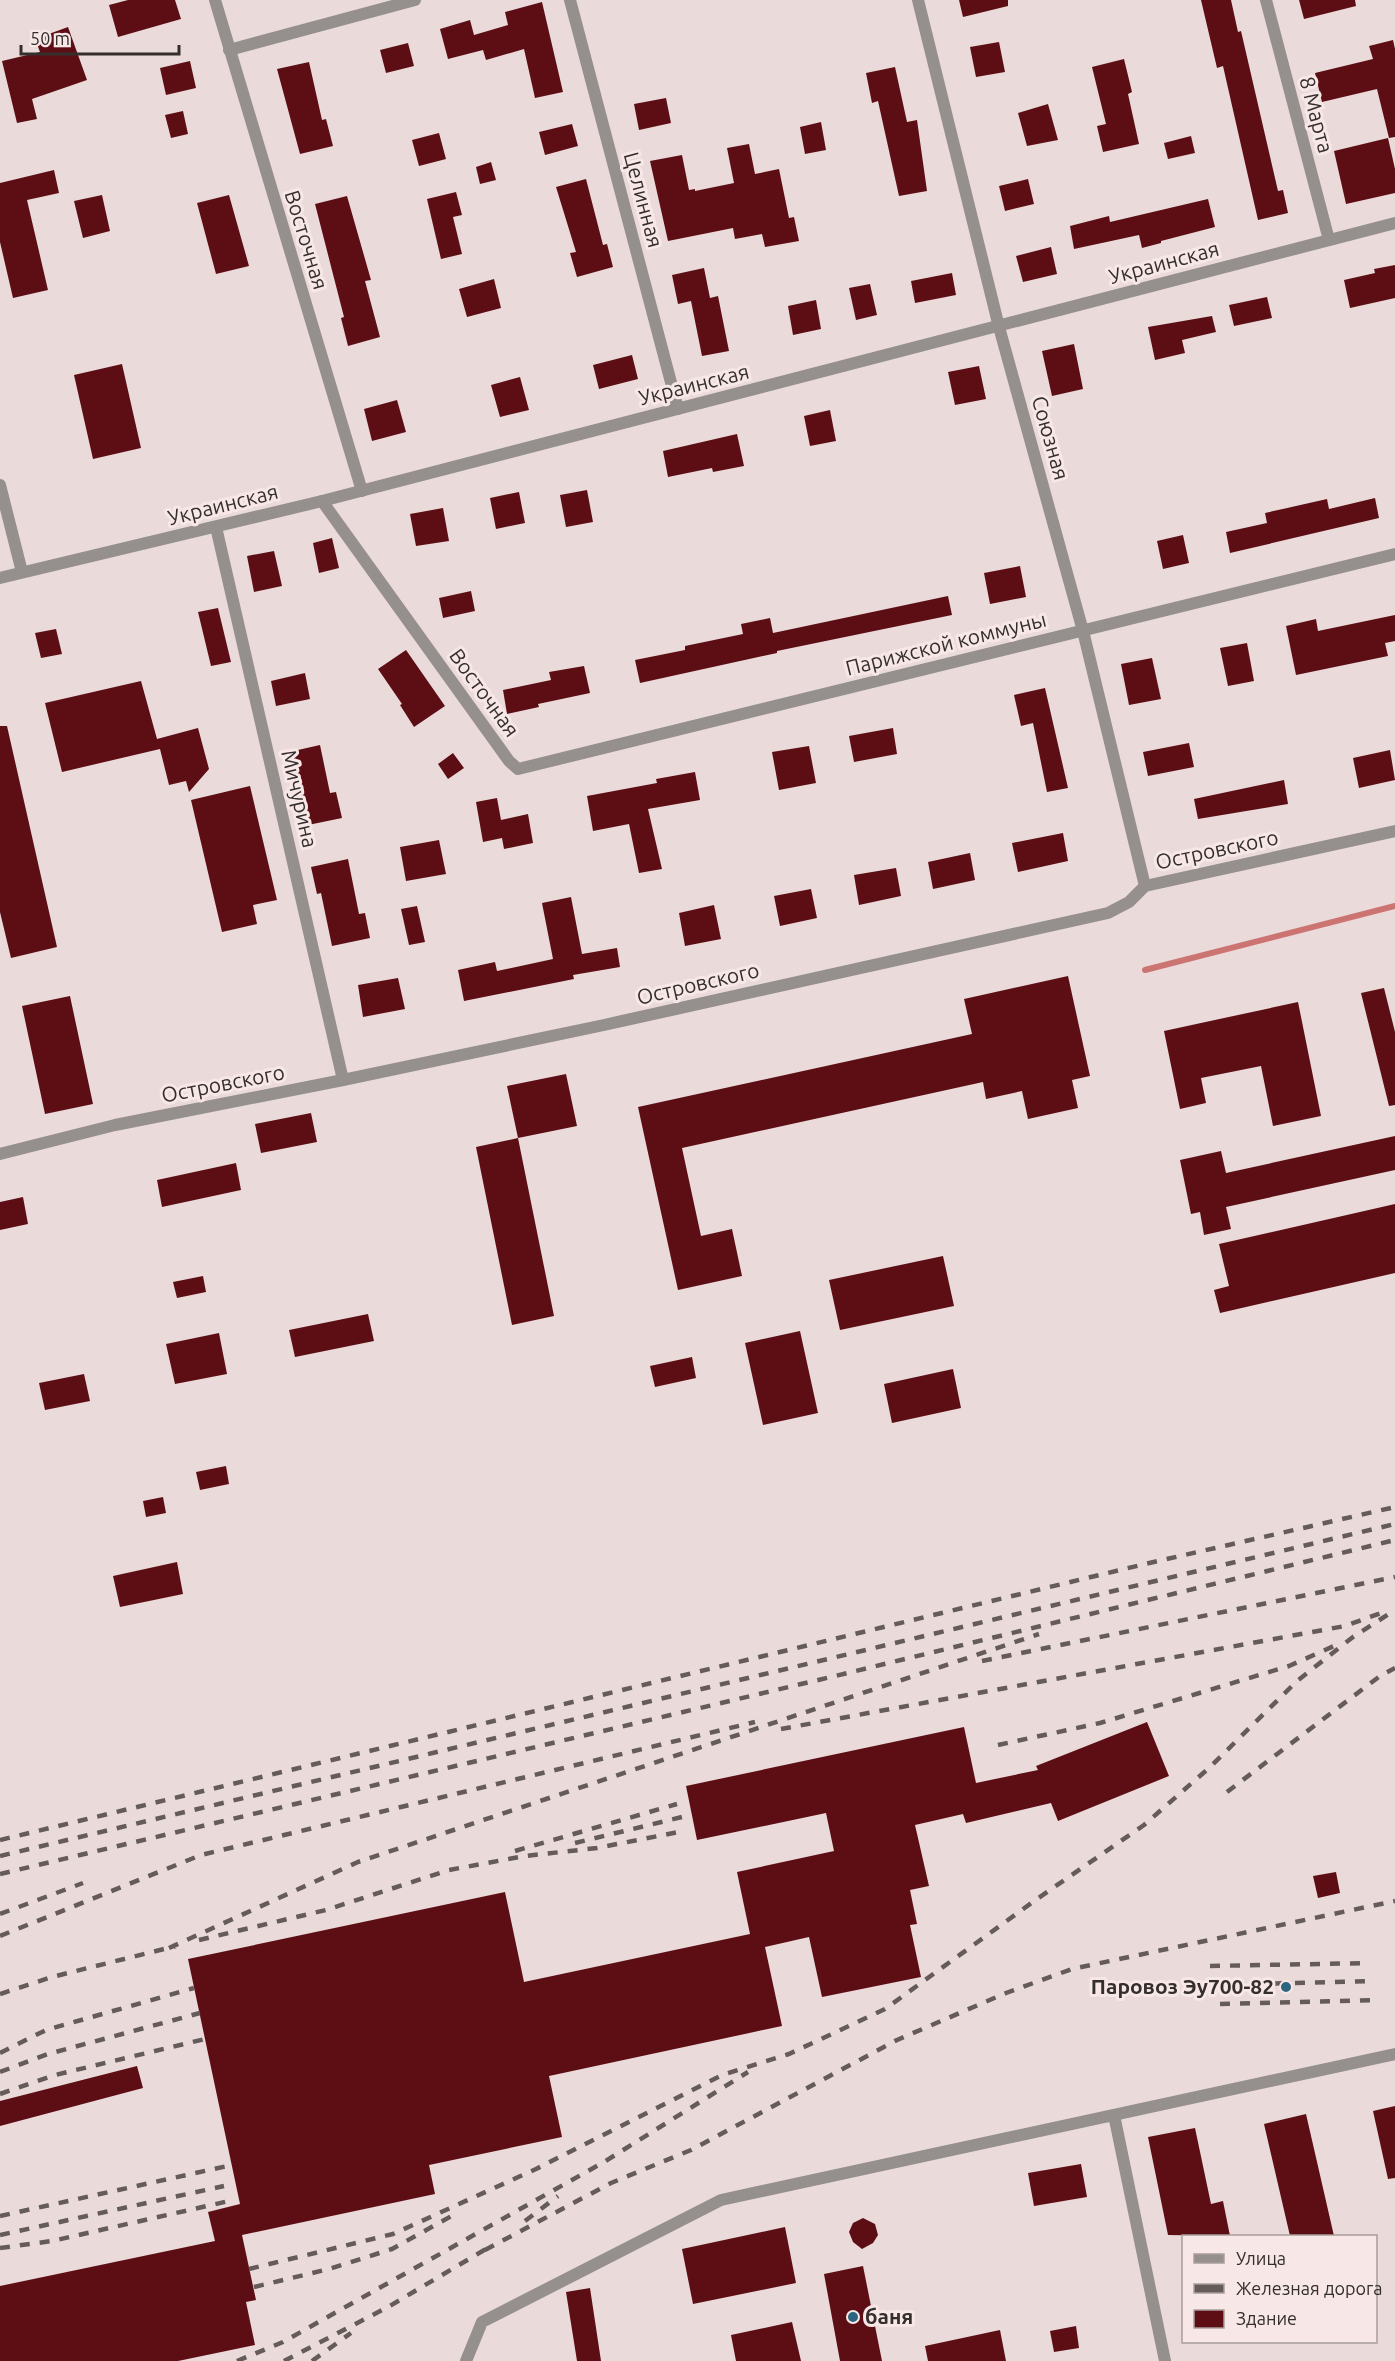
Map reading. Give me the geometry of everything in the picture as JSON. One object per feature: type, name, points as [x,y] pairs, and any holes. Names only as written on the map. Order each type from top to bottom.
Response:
[{"type":"street","name":"Восточная","points":[[215,0],[362,490]]},
{"type":"street","points":[[229,50],[415,0]]},
{"type":"street","name":"Целинная","points":[[570,0],[678,409]]},
{"type":"street","name":"Союзная","points":[[918,0],[999,327],[1083,631],[1145,886]]},
{"type":"street","name":"8 Марта","points":[[1266,0],[1329,240]]},
{"type":"street","name":"Украинская","points":[[0,578],[322,501],[1395,223]]},
{"type":"street","points":[[0,485],[22,572]]},
{"type":"street","name":"Восточная","points":[[322,501],[509,761]]},
{"type":"street","name":"Мичурина","points":[[216,527],[343,1080]]},
{"type":"street","name":"Парижской коммуны","points":[[509,761],[518,769],[1395,554]]},
{"type":"street","name":"Островского","points":[[0,1154],[115,1125],[604,1025],[1108,913],[1130,902],[1145,886],[1395,831]]},
{"type":"street","points":[[466,2361],[482,2322],[722,2200],[1395,2055]]},
{"type":"street","points":[[1114,2115],[1165,2361]]},
{"type":"building","points":[[128,0],[175,0],[181,19],[118,37],[109,5]]},
{"type":"building","points":[[959,0],[1008,0],[1008,6],[963,17]]},
{"type":"building","points":[[1201,0],[1231,0],[1238,32],[1241,31],[1278,191],[1283,190],[1288,213],[1258,220],[1223,66],[1217,68]]},
{"type":"building","points":[[1299,0],[1355,0],[1356,6],[1304,19]]},
{"type":"building","points":[[542,2],[563,92],[535,98],[524,49],[486,60],[483,50],[448,59],[440,29],[470,20],[474,35],[508,25],[505,12]]},
{"type":"building","points":[[68,27],[87,80],[32,99],[37,119],[17,123],[2,61],[40,52],[35,39]]},
{"type":"building","points":[[1393,40],[1395,49],[1395,137],[1389,138],[1377,89],[1322,102],[1315,73],[1373,59],[1369,46]]},
{"type":"building","points":[[999,42],[1005,72],[976,77],[970,47]]},
{"type":"building","points":[[408,43],[414,66],[386,73],[380,50]]},
{"type":"building","points":[[1124,59],[1132,92],[1128,94],[1139,144],[1103,152],[1097,126],[1106,124],[1092,67]]},
{"type":"building","points":[[190,61],[196,88],[166,95],[160,68]]},
{"type":"building","points":[[309,62],[322,120],[326,119],[333,146],[300,154],[277,69]]},
{"type":"building","points":[[895,67],[907,122],[917,120],[927,191],[899,196],[878,101],[872,103],[866,73]]},
{"type":"building","points":[[666,98],[671,123],[639,130],[634,104]]},
{"type":"building","points":[[1048,104],[1058,140],[1027,146],[1018,113]]},
{"type":"building","points":[[183,111],[188,134],[171,138],[165,115]]},
{"type":"building","points":[[821,122],[826,150],[805,154],[800,127]]},
{"type":"building","points":[[572,124],[578,146],[545,155],[539,132]]},
{"type":"building","points":[[439,133],[446,159],[419,166],[412,140]]},
{"type":"building","points":[[1191,136],[1195,153],[1168,159],[1164,143]]},
{"type":"building","points":[[1388,138],[1395,169],[1395,193],[1346,204],[1334,151]]},
{"type":"building","points":[[749,144],[755,174],[779,169],[789,218],[794,217],[799,241],[765,247],[762,234],[735,239],[733,228],[668,241],[650,161],[682,155],[689,190],[695,189],[695,191],[734,183],[727,148]]},
{"type":"building","points":[[491,162],[496,180],[480,184],[476,167]]},
{"type":"building","points":[[54,170],[59,193],[27,200],[48,290],[13,298],[0,242],[0,183]]},
{"type":"building","points":[[586,179],[603,245],[607,244],[613,267],[577,277],[570,253],[576,252],[556,187]]},
{"type":"building","points":[[1028,179],[1034,204],[1005,211],[999,186]]},
{"type":"building","points":[[456,192],[462,215],[453,217],[462,254],[441,259],[427,199]]},
{"type":"building","points":[[102,195],[110,231],[83,238],[74,201]]},
{"type":"building","points":[[229,195],[249,266],[216,274],[197,203]]},
{"type":"building","points":[[347,196],[371,280],[365,281],[380,337],[348,346],[341,318],[344,317],[315,204]]},
{"type":"building","points":[[1208,199],[1215,227],[1142,248],[1139,235],[1074,249],[1070,226],[1109,216],[1110,222]]},
{"type":"building","points":[[1051,247],[1057,274],[1023,282],[1016,256]]},
{"type":"building","points":[[1395,265],[1395,298],[1350,308],[1344,280],[1375,273],[1374,269]]},
{"type":"building","points":[[704,268],[710,298],[718,296],[729,351],[702,356],[691,301],[678,304],[672,275]]},
{"type":"building","points":[[952,273],[956,295],[915,303],[911,281]]},
{"type":"building","points":[[494,279],[501,308],[467,317],[459,289]]},
{"type":"building","points":[[870,284],[877,315],[856,320],[849,288]]},
{"type":"building","points":[[1267,297],[1272,318],[1234,326],[1229,305]]},
{"type":"building","points":[[816,300],[821,329],[793,335],[788,306]]},
{"type":"building","points":[[1212,316],[1216,332],[1182,340],[1185,353],[1155,360],[1148,327]]},
{"type":"building","points":[[1074,344],[1083,389],[1052,396],[1042,351]]},
{"type":"building","points":[[632,355],[638,379],[599,389],[593,365]]},
{"type":"building","points":[[122,364],[141,448],[93,459],[74,375]]},
{"type":"building","points":[[979,366],[986,399],[955,405],[948,372]]},
{"type":"building","points":[[520,377],[529,410],[500,417],[491,385]]},
{"type":"building","points":[[397,400],[406,432],[372,441],[364,409]]},
{"type":"building","points":[[830,410],[836,441],[810,446],[804,416]]},
{"type":"building","points":[[737,434],[744,466],[713,472],[712,468],[668,477],[663,451]]},
{"type":"building","points":[[587,490],[593,522],[566,527],[560,495]]},
{"type":"building","points":[[519,492],[525,523],[496,529],[490,498]]},
{"type":"building","points":[[1375,498],[1379,518],[1230,553],[1226,532],[1267,523],[1265,513],[1327,499],[1329,509]]},
{"type":"building","points":[[443,508],[449,541],[416,546],[410,514]]},
{"type":"building","points":[[1183,535],[1189,563],[1163,569],[1157,541]]},
{"type":"building","points":[[332,538],[339,568],[319,573],[313,543]]},
{"type":"building","points":[[274,551],[282,586],[254,592],[247,556]]},
{"type":"building","points":[[1020,566],[1026,597],[990,604],[984,573]]},
{"type":"building","points":[[471,591],[475,611],[443,618],[439,598]]},
{"type":"building","points":[[948,596],[952,615],[777,651],[777,653],[640,683],[635,660],[685,650],[685,646],[743,634],[741,624],[770,618],[773,633]]},
{"type":"building","points":[[218,608],[231,662],[211,666],[198,612]]},
{"type":"building","points":[[1395,615],[1395,641],[1385,643],[1388,656],[1296,675],[1286,626],[1316,619],[1318,631]]},
{"type":"building","points":[[56,629],[62,654],[41,658],[35,633]]},
{"type":"building","points":[[1247,643],[1254,681],[1228,686],[1220,648]]},
{"type":"building","points":[[406,650],[445,706],[414,727],[400,705],[402,704],[378,669]]},
{"type":"building","points":[[1152,658],[1161,699],[1129,705],[1121,664]]},
{"type":"building","points":[[584,666],[590,693],[538,704],[539,707],[507,714],[503,690],[551,680],[549,672]]},
{"type":"building","points":[[305,673],[310,699],[276,706],[271,681]]},
{"type":"building","points":[[141,681],[157,739],[198,728],[209,769],[189,792],[186,781],[169,785],[160,749],[62,772],[45,703]]},
{"type":"building","points":[[1045,688],[1068,788],[1047,792],[1033,723],[1021,726],[1014,695]]},
{"type":"building","points":[[0,726],[7,726],[57,947],[11,958],[0,912]]},
{"type":"building","points":[[893,728],[897,754],[854,762],[849,736]]},
{"type":"building","points":[[1189,743],[1194,767],[1148,776],[1143,752]]},
{"type":"building","points":[[320,745],[330,793],[336,792],[342,818],[308,825],[289,752]]},
{"type":"building","points":[[809,746],[816,783],[779,790],[772,752]]},
{"type":"building","points":[[1390,750],[1395,780],[1359,788],[1353,758]]},
{"type":"building","points":[[453,753],[464,768],[448,779],[438,764]]},
{"type":"building","points":[[695,772],[700,800],[648,809],[662,869],[639,873],[629,824],[593,831],[587,796],[657,783],[656,779]]},
{"type":"building","points":[[1284,780],[1288,804],[1198,819],[1194,799]]},
{"type":"building","points":[[250,786],[277,900],[253,905],[257,924],[222,932],[191,800]]},
{"type":"building","points":[[497,798],[501,820],[528,814],[533,843],[504,849],[502,838],[483,842],[476,802]]},
{"type":"building","points":[[1063,833],[1068,861],[1018,872],[1012,843]]},
{"type":"building","points":[[439,840],[446,874],[406,881],[400,847]]},
{"type":"building","points":[[970,853],[975,880],[933,889],[928,862]]},
{"type":"building","points":[[348,859],[359,914],[365,913],[370,938],[332,946],[321,893],[317,894],[311,867]]},
{"type":"building","points":[[896,868],[901,896],[859,905],[854,875]]},
{"type":"building","points":[[811,889],[817,918],[780,926],[774,896]]},
{"type":"building","points":[[571,897],[582,954],[617,948],[620,967],[573,975],[574,979],[464,1001],[458,970],[495,962],[497,971],[553,959],[542,903]]},
{"type":"building","points":[[714,905],[721,939],[685,946],[679,913]]},
{"type":"building","points":[[417,906],[425,942],[409,945],[401,909]]},
{"type":"building","points":[[1068,976],[1090,1076],[1072,1080],[1078,1108],[1028,1119],[1022,1091],[986,1099],[983,1082],[682,1148],[701,1236],[732,1229],[742,1276],[678,1290],[638,1107],[972,1034],[964,999]]},
{"type":"building","points":[[398,978],[405,1009],[363,1017],[358,985]]},
{"type":"building","points":[[1384,988],[1395,1032],[1395,1105],[1389,1106],[1361,993]]},
{"type":"building","points":[[70,996],[93,1104],[45,1114],[22,1006]]},
{"type":"building","points":[[1298,1002],[1321,1116],[1273,1126],[1261,1066],[1201,1078],[1206,1103],[1180,1109],[1164,1031]]},
{"type":"building","points":[[566,1074],[577,1126],[518,1138],[507,1086]]},
{"type":"building","points":[[311,1113],[317,1142],[261,1153],[255,1124]]},
{"type":"building","points":[[1395,1136],[1395,1170],[1226,1207],[1231,1229],[1204,1235],[1200,1212],[1191,1214],[1180,1160],[1221,1151],[1226,1173]]},
{"type":"building","points":[[518,1138],[554,1316],[512,1325],[476,1147]]},
{"type":"building","points":[[236,1163],[241,1190],[162,1207],[157,1180]]},
{"type":"building","points":[[23,1197],[28,1224],[0,1230],[0,1202]]},
{"type":"building","points":[[1395,1204],[1395,1273],[1220,1313],[1214,1290],[1229,1286],[1219,1244]]},
{"type":"building","points":[[943,1256],[954,1306],[840,1330],[829,1280]]},
{"type":"building","points":[[203,1276],[206,1292],[177,1298],[173,1282]]},
{"type":"building","points":[[368,1314],[374,1341],[295,1357],[289,1330]]},
{"type":"building","points":[[800,1331],[818,1413],[763,1425],[745,1343]]},
{"type":"building","points":[[219,1333],[227,1374],[175,1384],[166,1344]]},
{"type":"building","points":[[692,1357],[696,1378],[655,1387],[650,1366]]},
{"type":"building","points":[[953,1369],[961,1408],[892,1423],[884,1384]]},
{"type":"building","points":[[84,1374],[90,1401],[45,1410],[39,1383]]},
{"type":"building","points":[[226,1466],[229,1484],[200,1490],[196,1472]]},
{"type":"building","points":[[163,1497],[166,1513],[146,1517],[143,1501]]},
{"type":"building","points":[[177,1562],[183,1594],[120,1607],[113,1576]]},
{"type":"building","points":[[1147,1722],[1169,1776],[1058,1821],[1051,1803],[966,1823],[963,1814],[915,1825],[929,1886],[910,1890],[917,1924],[910,1925],[921,1977],[822,1997],[809,1937],[765,1947],[782,2026],[549,2076],[562,2137],[429,2165],[435,2194],[242,2235],[256,2300],[246,2302],[255,2345],[178,2361],[0,2361],[0,2286],[215,2241],[208,2212],[240,2204],[188,1959],[505,1892],[524,1982],[750,1934],[737,1872],[834,1851],[826,1813],[697,1840],[686,1786],[964,1727],[976,1783],[1038,1770],[1036,1766]]},
{"type":"building","points":[[1336,1872],[1340,1893],[1318,1898],[1313,1876]]},
{"type":"building","points":[[137,2066],[143,2088],[0,2126],[0,2101]]},
{"type":"building","points":[[1395,2106],[1395,2178],[1388,2179],[1373,2111]]},
{"type":"building","points":[[1306,2114],[1334,2235],[1290,2235],[1264,2124]]},
{"type":"building","points":[[1195,2128],[1211,2204],[1223,2201],[1230,2235],[1168,2235],[1148,2137]]},
{"type":"building","points":[[1081,2164],[1087,2197],[1034,2206],[1028,2173]]},
{"type":"building","points":[[863,2218],[875,2224],[878,2235],[873,2243],[862,2249],[853,2242],[849,2232],[853,2223]]},
{"type":"building","points":[[785,2227],[796,2283],[693,2304],[682,2249]]},
{"type":"building","name":"баня","points":[[863,2266],[882,2361],[840,2361],[824,2274]]},
{"type":"building","points":[[590,2288],[601,2361],[577,2361],[566,2292]]},
{"type":"building","points":[[792,2322],[801,2361],[736,2361],[731,2335]]},
{"type":"building","points":[[1076,2326],[1079,2348],[1054,2352],[1050,2331]]},
{"type":"building","points":[[1000,2330],[1006,2361],[928,2361],[925,2346]]},
{"type":"waterway","points":[[1145,970],[1395,906]]},
{"type":"railway","points":[[0,1840],[1145,1564],[1395,1507]]},
{"type":"railway","points":[[0,1856],[1395,1524]]},
{"type":"railway","points":[[0,1874],[835,1676],[1395,1540]]},
{"type":"railway","points":[[982,1661],[1395,1577]]},
{"type":"railway","points":[[249,2269],[393,2234],[536,2169],[722,2075],[789,2054],[885,2009],[1144,1825],[1209,1768],[1297,1681],[1353,1637],[1395,1610]]},
{"type":"railway","points":[[781,1729],[1345,1626],[1381,1613]]},
{"type":"railway","points":[[169,1948],[358,1862],[1039,1634]]},
{"type":"railway","points":[[998,1745],[1100,1723],[1289,1666],[1334,1646]]},
{"type":"railway","points":[[1227,1792],[1380,1676],[1395,1668]]},
{"type":"railway","points":[[0,1936],[201,1855],[755,1722]]},
{"type":"railway","points":[[515,1851],[677,1804]]},
{"type":"railway","points":[[575,1843],[682,1817]]},
{"type":"railway","points":[[199,1940],[326,1910],[449,1870],[525,1856],[597,1848],[684,1831]]},
{"type":"railway","points":[[0,1914],[83,1883]]},
{"type":"railway","points":[[485,2250],[611,2183],[691,2150],[897,2040],[1006,1993],[1072,1969],[1395,1901]]},
{"type":"railway","points":[[0,1994],[52,1977],[176,1946]]},
{"type":"railway","points":[[1210,1966],[1370,1963]]},
{"type":"railway","points":[[1215,1985],[1373,1981]]},
{"type":"railway","points":[[0,2053],[46,2030],[194,1988]]},
{"type":"railway","points":[[1220,2004],[1376,2000]]},
{"type":"railway","points":[[0,2072],[48,2054],[200,2013]]},
{"type":"railway","points":[[0,2094],[55,2075],[205,2039]]},
{"type":"railway","points":[[237,2361],[283,2342],[604,2162],[748,2072]]},
{"type":"railway","points":[[0,2216],[232,2165]]},
{"type":"railway","points":[[0,2235],[224,2186]]},
{"type":"railway","points":[[525,2221],[558,2196]]},
{"type":"railway","points":[[0,2248],[52,2241],[229,2201]]},
{"type":"railway","points":[[254,2287],[329,2269],[392,2249],[457,2213]]},
{"type":"railway","points":[[284,2361],[388,2307],[491,2246]]},
{"type":"railway","points":[[312,2361],[351,2333]]},
{"type":"place","name":"Паровоз Эу700-82","points":[[1286,1987]]},
{"type":"place","name":"баня","points":[[853,2317]]}]
